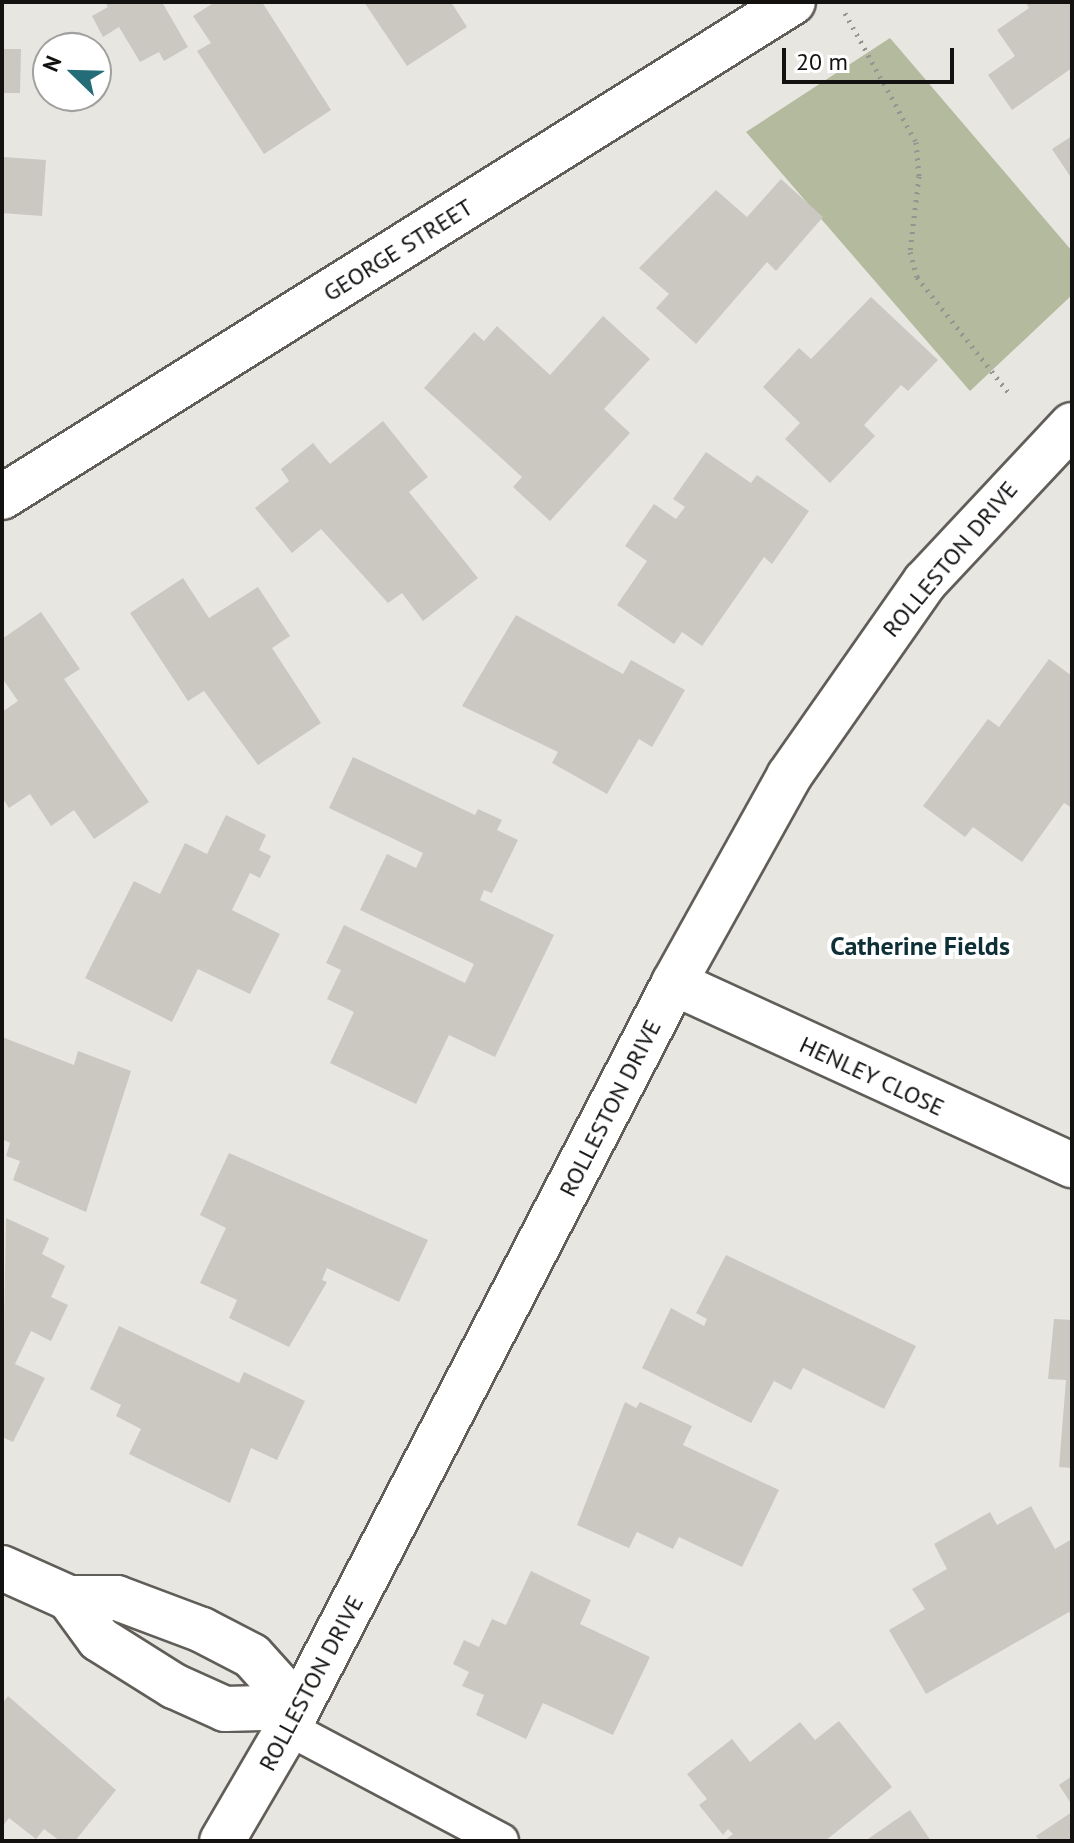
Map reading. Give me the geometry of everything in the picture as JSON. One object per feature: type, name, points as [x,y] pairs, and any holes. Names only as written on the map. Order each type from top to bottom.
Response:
[{"type":"street","name":"GEORGE STREET","points":[[2,497],[793,2]]},
{"type":"street","name":"ROLLESTON DRIVE","points":[[222,1841],[293,1717],[674,983],[789,776],[874,650],[980,519],[1072,425]]},
{"type":"street","name":"HENLEY CLOSE","points":[[674,983],[1072,1165]]},
{"type":"street","points":[[2,1568],[69,1598],[117,1598],[202,1630],[252,1656],[293,1717]]},
{"type":"street","points":[[69,1598],[99,1639],[174,1686],[225,1709],[293,1717]]},
{"type":"lane","points":[[293,1717],[501,1841]]},
{"type":"path","points":[[838,2],[916,142],[919,176],[910,252],[917,277],[1008,392]]},
{"type":"green space","points":[[890,38],[1072,251],[1072,295],[970,391],[746,132]]},
{"type":"building","points":[[105,2],[162,2],[188,47],[164,61],[159,52],[140,62],[119,27],[111,32],[100,32],[92,16],[108,7]]},
{"type":"building","points":[[215,2],[262,2],[331,110],[264,154],[197,51],[211,43],[193,16]]},
{"type":"building","points":[[364,2],[451,2],[467,27],[407,66]]},
{"type":"building","points":[[1025,2],[1072,2],[1072,68],[1012,110],[988,75],[1015,56],[997,30],[1029,8]]},
{"type":"building","points":[[2,49],[21,49],[20,93],[2,93]]},
{"type":"building","points":[[1072,136],[1072,179],[1052,149]]},
{"type":"building","points":[[3,157],[46,160],[42,216],[2,213]]},
{"type":"building","points":[[781,179],[823,217],[776,271],[767,262],[696,344],[656,308],[669,294],[639,268],[716,190],[747,217]]},
{"type":"building","points":[[871,297],[938,360],[908,391],[901,385],[864,425],[875,436],[830,483],[785,439],[800,423],[763,387],[799,348],[811,359]]},
{"type":"building","points":[[603,316],[650,359],[604,409],[630,433],[550,521],[513,487],[522,477],[424,388],[474,332],[484,341],[497,326],[550,375]]},
{"type":"building","points":[[383,421],[428,477],[409,492],[478,578],[423,621],[402,593],[388,603],[321,529],[292,553],[255,508],[289,481],[281,469],[313,443],[330,464]]},
{"type":"building","points":[[706,452],[751,483],[757,475],[809,511],[772,564],[764,557],[702,646],[682,632],[674,644],[617,605],[647,561],[625,546],[654,504],[676,519],[685,507],[673,499]]},
{"type":"building","points":[[183,578],[209,618],[258,587],[290,636],[272,648],[321,723],[258,765],[204,691],[188,701],[130,613]]},
{"type":"building","points":[[41,612],[80,669],[64,679],[149,802],[94,839],[74,810],[51,826],[30,794],[9,808],[2,797],[2,712],[18,701],[2,678],[2,639]]},
{"type":"building","points":[[516,615],[623,674],[631,660],[685,690],[652,747],[639,739],[607,794],[552,763],[558,752],[462,706]]},
{"type":"building","points":[[1049,659],[1072,676],[1072,808],[1064,803],[1022,862],[973,827],[965,837],[923,806],[988,719],[999,727]]},
{"type":"building","points":[[353,757],[475,815],[478,809],[502,820],[497,830],[518,840],[492,893],[484,890],[480,900],[554,935],[495,1057],[449,1035],[416,1104],[330,1063],[354,1012],[327,999],[341,970],[326,963],[344,925],[465,983],[474,964],[360,910],[387,854],[416,868],[423,853],[329,808]]},
{"type":"building","points":[[226,815],[266,835],[259,850],[271,856],[260,878],[250,873],[232,910],[280,934],[250,994],[198,969],[172,1022],[85,978],[134,881],[160,894],[185,843],[207,854]]},
{"type":"building","points":[[2,1037],[74,1065],[78,1051],[131,1071],[86,1212],[13,1180],[20,1161],[6,1156],[10,1143],[2,1139]]},
{"type":"building","points":[[229,1153],[428,1240],[399,1302],[327,1268],[322,1280],[327,1282],[289,1347],[229,1318],[237,1300],[200,1283],[226,1228],[200,1215]]},
{"type":"building","points":[[6,1218],[49,1238],[42,1254],[65,1266],[51,1297],[68,1305],[51,1341],[31,1331],[15,1364],[45,1378],[13,1442],[2,1437]]},
{"type":"building","points":[[726,1255],[916,1346],[884,1409],[803,1368],[791,1390],[774,1381],[751,1423],[642,1368],[671,1308],[704,1326],[707,1319],[696,1313]]},
{"type":"building","points":[[1054,1319],[1072,1320],[1072,1468],[1059,1467],[1066,1380],[1048,1379]]},
{"type":"building","points":[[119,1326],[239,1383],[244,1372],[305,1401],[277,1460],[251,1448],[230,1503],[129,1454],[141,1429],[116,1416],[121,1405],[90,1389]]},
{"type":"building","points":[[625,1402],[636,1408],[640,1402],[692,1426],[683,1445],[779,1490],[742,1567],[679,1537],[673,1549],[637,1532],[629,1548],[577,1525]]},
{"type":"building","points":[[1031,1506],[1055,1549],[1072,1539],[1072,1616],[1069,1612],[926,1694],[889,1630],[925,1609],[912,1589],[947,1569],[934,1544],[990,1512],[997,1525]]},
{"type":"building","points":[[531,1571],[591,1600],[580,1624],[650,1657],[613,1735],[543,1703],[526,1739],[476,1715],[484,1695],[462,1686],[469,1672],[453,1664],[464,1640],[479,1647],[492,1619],[506,1625]]},
{"type":"building","points":[[8,1696],[116,1790],[75,1841],[60,1841],[44,1829],[36,1839],[9,1818],[2,1827],[2,1704]]},
{"type":"building","points":[[839,1721],[892,1787],[825,1841],[724,1841],[733,1834],[728,1829],[723,1835],[699,1805],[707,1799],[687,1774],[732,1739],[750,1762],[800,1722],[815,1740]]},
{"type":"building","points":[[1072,1776],[1072,1805],[1059,1785]]},
{"type":"building","points":[[910,1810],[931,1841],[865,1841]]},
{"type":"building","points":[[1072,1812],[1072,1841],[1040,1841],[1036,1836]]},
{"type":"district","name":"Catherine Fields","points":[[920,946]]}]
